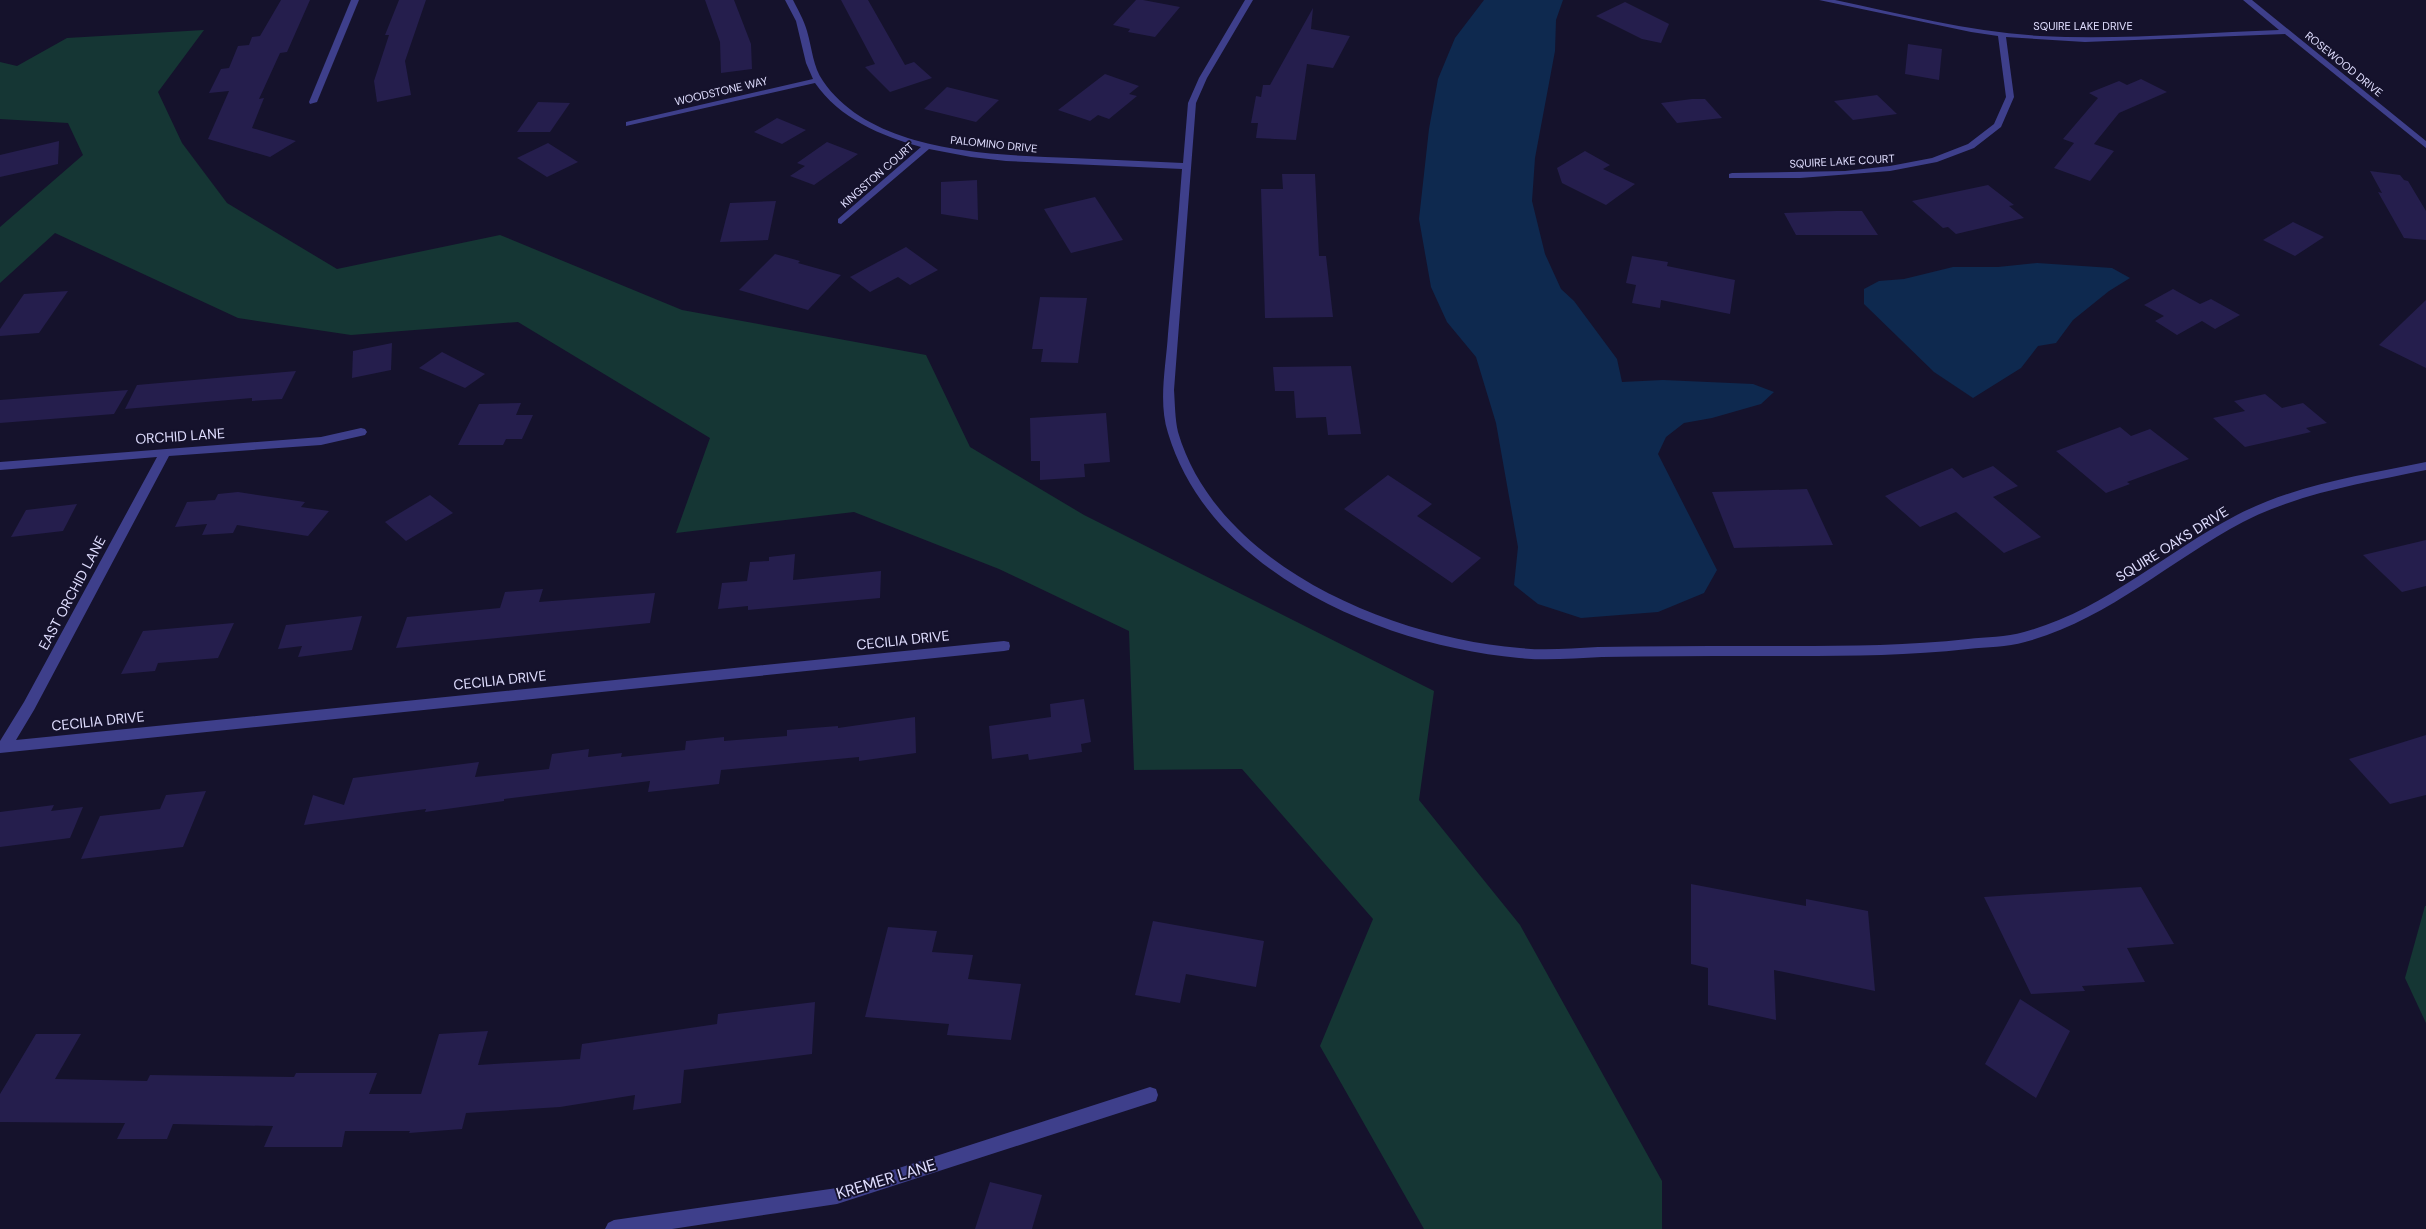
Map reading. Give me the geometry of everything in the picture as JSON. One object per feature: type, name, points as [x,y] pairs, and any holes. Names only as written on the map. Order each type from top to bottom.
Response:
[{"type":"street","points":[[313,102],[355,0]]},
{"type":"street","name":"PALOMINO DRIVE","points":[[789,0],[801,22],[812,70],[818,80],[850,113],[887,132],[927,146],[984,156],[1186,166]]},
{"type":"street","name":"SQUIRE OAKS DRIVE","points":[[1249,0],[1203,78],[1192,103],[1169,390],[1173,432],[1191,476],[1205,498],[1226,524],[1274,566],[1327,598],[1383,623],[1442,641],[1518,653],[1936,649],[2028,637],[2092,612],[2238,519],[2276,501],[2328,487],[2426,466]]},
{"type":"street","name":"SQUIRE LAKE DRIVE","points":[[1823,0],[2002,35],[2085,40],[2287,32]]},
{"type":"street","name":"ROSEWOOD DRIVE","points":[[2247,0],[2426,146]]},
{"type":"street","name":"SQUIRE LAKE COURT","points":[[1732,176],[1829,174],[1900,169],[1970,147],[1992,129],[2009,107],[2010,97],[2002,35]]},
{"type":"street","name":"WOODSTONE WAY","points":[[629,124],[818,80]]},
{"type":"street","name":"KINGSTON COURT","points":[[841,221],[927,146]]},
{"type":"street","name":"ORCHID LANE","points":[[0,466],[165,452],[321,442],[360,432]]},
{"type":"street","name":"EAST ORCHID LANE","points":[[2,747],[29,706],[165,452]]},
{"type":"street","name":"CECILIA DRIVE","points":[[2,747],[1004,646]]},
{"type":"street","name":"KREMER LANE","points":[[614,1229],[838,1196],[1150,1096]]},
{"type":"green space","points":[[204,30],[158,92],[182,143],[227,203],[337,269],[500,235],[682,310],[926,355],[970,447],[1084,515],[1434,691],[1419,800],[1520,925],[1662,1181],[1662,1229],[1424,1229],[1320,1046],[1373,919],[1242,769],[1134,770],[1129,631],[999,569],[854,512],[676,533],[710,438],[518,322],[351,335],[238,318],[55,233],[0,283],[0,227],[83,155],[68,123],[0,119],[0,62],[17,66],[67,38]]},
{"type":"green space","points":[[2426,906],[2426,1023],[2405,978]]},
{"type":"water","points":[[1484,0],[1563,0],[1556,20],[1555,51],[1535,158],[1532,201],[1545,254],[1561,289],[1574,301],[1617,359],[1622,382],[1663,380],[1753,384],[1774,392],[1761,404],[1712,418],[1684,423],[1666,437],[1658,454],[1717,570],[1704,593],[1658,612],[1581,618],[1538,604],[1514,585],[1518,547],[1496,423],[1476,357],[1447,322],[1431,287],[1419,219],[1429,129],[1438,79],[1455,38]]},
{"type":"water","points":[[2037,263],[2112,268],[2130,278],[2109,291],[2073,320],[2056,343],[2038,346],[2021,368],[1973,398],[1934,372],[1864,304],[1864,289],[1879,281],[1904,279],[1953,267],[1998,267]]},
{"type":"building","points":[[281,0],[310,0],[287,52],[280,53],[259,99],[264,98],[252,128],[296,141],[270,157],[208,139],[229,91],[209,93],[221,69],[229,68],[238,46],[249,45],[252,37],[260,36]]},
{"type":"building","points":[[399,0],[426,0],[405,61],[411,95],[377,102],[374,81],[389,35],[385,35]]},
{"type":"building","points":[[705,0],[734,0],[751,44],[752,69],[721,73],[720,42]]},
{"type":"building","points":[[841,0],[868,0],[905,65],[914,62],[932,78],[890,92],[865,67],[875,64]]},
{"type":"building","points":[[1136,0],[1180,7],[1155,37],[1128,32],[1130,29],[1113,25]]},
{"type":"building","points":[[1625,2],[1669,24],[1661,43],[1642,39],[1596,16]]},
{"type":"building","points":[[1313,8],[1311,29],[1350,36],[1333,68],[1307,64],[1296,140],[1256,138],[1258,123],[1251,123],[1256,96],[1261,97],[1263,85],[1270,85]]},
{"type":"building","points":[[1908,44],[1942,49],[1939,80],[1905,74]]},
{"type":"building","points":[[1105,74],[1139,86],[1129,94],[1137,96],[1109,119],[1098,115],[1090,121],[1058,110]]},
{"type":"building","points":[[2141,79],[2167,92],[2119,113],[2094,144],[2114,151],[2090,181],[2054,168],[2074,143],[2063,139],[2098,98],[2089,93],[2119,81],[2127,85]]},
{"type":"building","points":[[947,87],[999,100],[976,122],[924,109]]},
{"type":"building","points":[[1877,95],[1897,114],[1853,120],[1834,101]]},
{"type":"building","points":[[1705,99],[1722,118],[1677,123],[1661,103]]},
{"type":"building","points":[[538,102],[570,103],[550,132],[517,132]]},
{"type":"building","points":[[777,118],[806,130],[782,144],[754,132]]},
{"type":"building","points":[[59,141],[58,164],[0,177],[0,155]]},
{"type":"building","points":[[827,142],[858,154],[814,185],[790,176],[805,166],[797,163]]},
{"type":"building","points":[[548,143],[578,162],[547,177],[517,158]]},
{"type":"building","points":[[1585,151],[1610,165],[1603,169],[1635,184],[1606,205],[1562,183],[1557,168]]},
{"type":"building","points":[[2370,171],[2400,175],[2404,180],[2408,181],[2426,211],[2426,240],[2404,238],[2378,192],[2382,193]]},
{"type":"building","points":[[1282,174],[1315,174],[1319,256],[1326,256],[1333,317],[1265,318],[1261,189],[1283,189]]},
{"type":"building","points":[[977,180],[978,220],[941,214],[941,182]]},
{"type":"building","points":[[1988,185],[2014,205],[2009,206],[2024,218],[1956,234],[1948,227],[1943,228],[1912,201]]},
{"type":"building","points":[[1095,197],[1123,240],[1071,253],[1044,209]]},
{"type":"building","points":[[776,201],[768,240],[720,242],[730,203]]},
{"type":"building","points":[[1862,211],[1878,235],[1796,235],[1784,213]]},
{"type":"building","points":[[2293,222],[2324,237],[2295,256],[2263,240]]},
{"type":"building","points":[[906,247],[938,270],[910,285],[898,277],[870,292],[850,277]]},
{"type":"building","points":[[775,254],[800,261],[798,263],[841,275],[808,310],[739,290]]},
{"type":"building","points":[[1632,256],[1668,262],[1667,266],[1735,280],[1730,314],[1661,300],[1660,308],[1632,303],[1636,285],[1626,283]]},
{"type":"building","points":[[2173,289],[2200,304],[2211,299],[2240,315],[2215,329],[2202,321],[2177,335],[2155,321],[2164,316],[2144,305]]},
{"type":"building","points":[[68,291],[39,333],[0,336],[0,329],[24,294]]},
{"type":"building","points":[[1040,297],[1087,298],[1078,363],[1041,362],[1043,349],[1032,349]]},
{"type":"building","points":[[2426,300],[2426,368],[2379,345]]},
{"type":"building","points":[[392,343],[391,370],[352,378],[353,351]]},
{"type":"building","points":[[442,352],[485,374],[465,388],[419,368]]},
{"type":"building","points":[[1351,366],[1361,434],[1328,435],[1326,417],[1296,418],[1294,391],[1275,391],[1273,367]]},
{"type":"building","points":[[296,371],[282,399],[252,401],[252,398],[125,409],[137,385]]},
{"type":"building","points":[[128,390],[114,414],[0,423],[0,400]]},
{"type":"building","points":[[2265,394],[2282,408],[2303,403],[2327,423],[2306,428],[2311,432],[2245,447],[2213,418],[2245,411],[2234,401]]},
{"type":"building","points":[[521,403],[516,415],[533,415],[522,439],[506,439],[503,445],[458,445],[479,404]]},
{"type":"building","points":[[1106,413],[1110,462],[1084,464],[1085,477],[1040,480],[1040,461],[1031,461],[1030,418]]},
{"type":"building","points":[[2120,427],[2131,436],[2150,429],[2189,459],[2127,482],[2130,484],[2106,493],[2056,451]]},
{"type":"building","points":[[1993,466],[2018,486],[1993,497],[2041,537],[2004,553],[1956,512],[1920,527],[1885,496],[1952,468],[1963,478]]},
{"type":"building","points":[[1388,475],[1432,504],[1417,516],[1481,558],[1452,583],[1344,509]]},
{"type":"building","points":[[1807,489],[1833,545],[1734,548],[1712,492]]},
{"type":"building","points":[[238,492],[305,502],[301,507],[329,511],[308,536],[237,525],[233,533],[202,535],[207,524],[175,527],[187,502],[215,500],[218,494]]},
{"type":"building","points":[[430,495],[453,513],[406,541],[385,522]]},
{"type":"building","points":[[77,504],[63,531],[11,537],[26,510]]},
{"type":"building","points":[[2426,540],[2426,586],[2402,592],[2363,555]]},
{"type":"building","points":[[795,554],[793,580],[881,571],[880,598],[748,610],[748,606],[718,609],[722,583],[747,581],[750,562],[769,561],[769,557]]},
{"type":"building","points":[[543,589],[539,602],[655,593],[650,623],[396,648],[407,617],[500,608],[505,592]]},
{"type":"building","points":[[362,616],[352,650],[298,657],[302,646],[278,649],[286,625]]},
{"type":"building","points":[[234,623],[218,658],[158,663],[155,671],[121,674],[143,631]]},
{"type":"building","points":[[1084,699],[1091,742],[1081,744],[1082,752],[1029,760],[1028,754],[992,759],[989,726],[1051,717],[1050,704]]},
{"type":"building","points":[[915,717],[916,753],[859,761],[859,757],[721,770],[719,784],[648,792],[650,781],[504,799],[504,801],[425,812],[426,809],[304,825],[313,795],[344,805],[353,778],[479,762],[475,777],[549,769],[552,754],[589,749],[588,757],[622,753],[621,757],[685,750],[686,741],[724,737],[724,741],[787,736],[787,730],[838,726],[838,728]]},
{"type":"building","points":[[2426,735],[2426,795],[2390,804],[2349,759]]},
{"type":"building","points":[[206,791],[183,847],[81,859],[100,816],[160,809],[166,795]]},
{"type":"building","points":[[54,805],[51,811],[83,807],[70,838],[0,847],[0,812]]},
{"type":"building","points":[[1691,884],[1806,906],[1806,899],[1868,911],[1875,991],[1774,970],[1776,1020],[1708,1005],[1708,968],[1691,964]]},
{"type":"building","points":[[2141,887],[2174,944],[2127,948],[2145,982],[2082,986],[2085,991],[2031,994],[1984,897]]},
{"type":"building","points":[[1153,921],[1264,941],[1256,987],[1186,974],[1180,1003],[1135,995]]},
{"type":"building","points":[[888,927],[937,931],[932,952],[973,955],[968,979],[1021,984],[1011,1040],[947,1035],[949,1024],[865,1017]]},
{"type":"building","points":[[2020,999],[2070,1031],[2036,1098],[1985,1064]]},
{"type":"building","points":[[815,1002],[812,1054],[684,1070],[681,1103],[633,1110],[635,1095],[560,1107],[466,1113],[462,1129],[409,1133],[410,1131],[345,1131],[342,1147],[264,1147],[273,1126],[173,1124],[167,1139],[117,1139],[125,1123],[0,1122],[0,1094],[36,1034],[81,1034],[55,1079],[147,1081],[150,1075],[294,1077],[296,1073],[377,1073],[369,1094],[421,1094],[439,1034],[488,1031],[478,1065],[580,1059],[582,1044],[717,1024],[718,1014]]},
{"type":"building","points":[[990,1182],[1042,1195],[1032,1229],[975,1229]]}]
